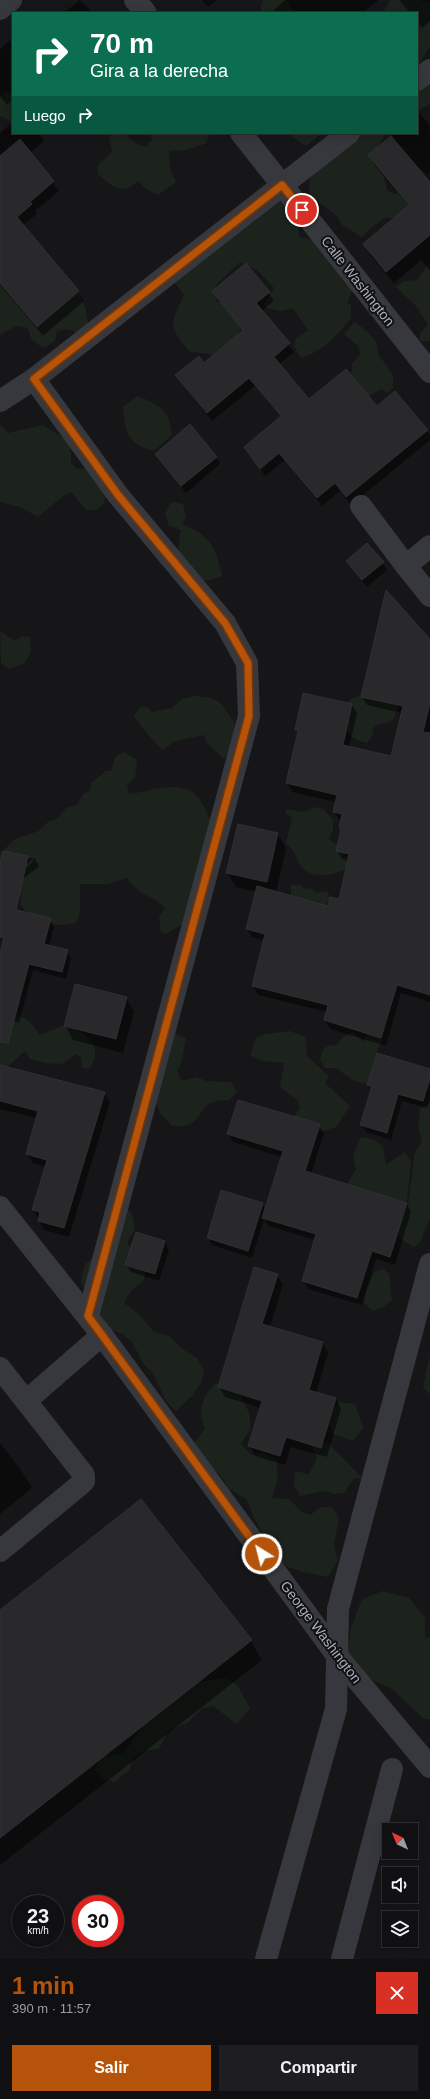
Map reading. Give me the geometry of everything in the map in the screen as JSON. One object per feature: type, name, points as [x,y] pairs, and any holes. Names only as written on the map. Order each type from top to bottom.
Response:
[{"type":"street","points":[[0,9],[11,0]]},
{"type":"street","points":[[135,0],[145,12]]},
{"type":"street","points":[[418,79],[430,70]]},
{"type":"street","name":"Calle Washington","points":[[242,134],[430,372]]},
{"type":"street","points":[[0,402],[34,379],[348,134]]},
{"type":"street","points":[[34,379],[118,495],[225,623],[248,663],[249,716],[88,1316]]},
{"type":"street","points":[[361,506],[430,596]]},
{"type":"street","points":[[406,566],[430,546]]},
{"type":"street","name":"George Washington","points":[[0,1207],[88,1316],[338,1657],[430,1767]]},
{"type":"street","points":[[266,1959],[336,1709],[338,1610],[430,1264]]},
{"type":"street","points":[[26,1401],[102,1336]]},
{"type":"street","points":[[0,1368],[84,1475],[84,1481],[0,1551]]},
{"type":"street","points":[[342,1959],[392,1769]]},
{"type":"shaded area","points":[[263,0],[286,0],[295,12],[261,12]]},
{"type":"shaded area","points":[[391,0],[418,0],[430,3],[430,15],[427,20],[430,22],[430,46],[418,65],[418,12],[384,12]]},
{"type":"shaded area","points":[[430,68],[430,104],[418,110],[418,85]]},
{"type":"shaded area","points":[[5,91],[12,92],[12,122],[0,116],[0,97]]},
{"type":"shaded area","points":[[112,134],[125,134],[134,142],[146,147],[152,139],[150,134],[210,134],[205,144],[186,150],[169,151],[170,169],[176,182],[158,195],[146,189],[138,181],[132,186],[126,188],[117,188],[98,174],[98,165],[112,152],[109,138]]},
{"type":"shaded area","points":[[288,134],[321,134],[306,146]]},
{"type":"shaded area","points":[[349,134],[386,134],[373,153],[382,171],[387,190],[393,194],[404,191],[411,177],[422,171],[430,174],[430,188],[395,219],[386,217],[369,229],[362,237],[342,225],[337,216],[309,197],[311,169]]},
{"type":"shaded area","points":[[265,196],[288,202],[298,218],[299,237],[319,242],[354,286],[347,303],[351,305],[351,318],[323,347],[301,358],[294,346],[296,338],[308,331],[293,308],[281,311],[266,308],[264,304],[274,288],[257,270],[240,262],[215,286],[219,292],[216,302],[227,302],[248,320],[231,342],[213,355],[189,351],[174,330],[173,324],[176,312],[184,295],[173,281]]},
{"type":"shaded area","points":[[0,236],[43,260],[69,281],[78,293],[85,307],[88,323],[79,333],[66,329],[57,331],[55,341],[43,348],[31,339],[28,328],[16,326],[0,335]]},
{"type":"shaded area","points":[[430,262],[430,341],[420,341],[420,333],[428,325],[416,306],[396,287],[404,281],[417,280]]},
{"type":"shaded area","points":[[355,322],[369,333],[376,342],[378,354],[393,375],[393,388],[387,393],[382,389],[359,401],[346,378],[353,369],[351,365],[361,354],[357,345],[344,334]]},
{"type":"shaded area","points":[[138,396],[158,406],[166,414],[169,420],[172,435],[154,451],[138,445],[129,436],[127,431],[123,407]]},
{"type":"shaded area","points":[[0,424],[8,433],[43,425],[65,439],[70,448],[71,463],[76,468],[94,471],[109,489],[103,504],[96,510],[86,510],[71,492],[63,496],[38,517],[20,507],[0,502]]},
{"type":"shaded area","points":[[172,502],[183,504],[186,516],[182,524],[200,533],[211,544],[217,557],[222,576],[210,580],[194,581],[185,570],[179,551],[179,538],[181,530],[169,526],[165,513]]},
{"type":"shaded area","points":[[0,631],[15,641],[22,636],[30,637],[31,651],[25,663],[9,669],[1,663]]},
{"type":"shaded area","points":[[361,695],[372,695],[398,705],[396,714],[391,721],[377,725],[372,729],[374,733],[367,743],[359,741],[350,735],[346,726],[343,707],[351,699]]},
{"type":"shaded area","points":[[195,696],[216,700],[227,711],[235,724],[231,750],[224,759],[208,744],[204,735],[175,741],[163,750],[147,733],[134,715],[141,707],[148,707],[152,712],[172,708],[182,699]]},
{"type":"shaded area","points":[[124,752],[137,760],[135,778],[127,785],[129,794],[172,787],[189,790],[198,797],[210,819],[183,924],[165,934],[161,931],[159,917],[165,908],[135,888],[127,878],[108,884],[80,884],[80,912],[76,923],[63,925],[35,923],[21,905],[21,897],[9,890],[5,885],[0,869],[0,854],[15,839],[39,831],[48,822],[58,818],[66,808],[77,805],[83,794],[90,791],[91,783],[106,771],[111,771],[115,757]]},
{"type":"shaded area","points":[[315,807],[323,809],[333,820],[333,830],[328,839],[336,844],[349,861],[344,870],[328,875],[316,875],[310,873],[301,866],[294,852],[286,843],[292,818],[285,813],[286,809],[303,812]]},
{"type":"shaded area","points":[[291,885],[300,885],[304,889],[311,888],[317,893],[327,891],[330,897],[321,912],[291,899]]},
{"type":"shaded area","points":[[0,1012],[19,1016],[27,1020],[40,1035],[65,1025],[80,1032],[91,1041],[94,1046],[94,1060],[89,1069],[82,1067],[81,1057],[76,1054],[62,1064],[45,1063],[30,1059],[25,1051],[3,1071],[0,1070]]},
{"type":"shaded area","points":[[290,1031],[306,1037],[307,1056],[329,1076],[325,1083],[350,1106],[336,1127],[322,1132],[293,1117],[300,1108],[297,1100],[280,1087],[284,1063],[262,1061],[250,1055],[256,1038],[265,1034]]},
{"type":"shaded area","points":[[353,1032],[364,1042],[367,1034],[378,1033],[383,1040],[378,1048],[367,1084],[354,1081],[336,1068],[325,1068],[320,1059],[325,1048],[336,1045],[343,1037]]},
{"type":"shaded area","points":[[174,1033],[186,1038],[181,1064],[177,1071],[182,1081],[197,1077],[206,1081],[231,1082],[237,1092],[229,1100],[218,1101],[206,1106],[194,1121],[184,1126],[172,1126],[160,1113],[155,1099]]},
{"type":"shaded area","points":[[430,1104],[430,1217],[420,1243],[413,1247],[400,1238],[397,1227],[407,1210],[415,1153],[422,1140],[418,1127],[420,1109]]},
{"type":"shaded area","points":[[361,1137],[375,1140],[383,1147],[386,1165],[405,1152],[411,1162],[407,1201],[400,1202],[351,1193],[347,1184],[356,1169],[353,1155]]},
{"type":"shaded area","points":[[122,1202],[132,1215],[135,1229],[127,1242],[134,1256],[146,1267],[144,1280],[130,1292],[124,1303],[139,1314],[154,1332],[169,1336],[184,1350],[197,1358],[204,1370],[201,1383],[192,1396],[176,1411],[166,1401],[153,1373],[143,1363],[132,1342],[123,1334],[111,1330],[91,1302],[81,1282],[85,1264],[102,1252]]},
{"type":"shaded area","points":[[384,1269],[389,1274],[392,1300],[382,1308],[372,1311],[364,1302],[365,1294],[374,1272]]},
{"type":"shaded area","points":[[430,1355],[430,1395],[423,1387]]},
{"type":"shaded area","points":[[216,1383],[240,1394],[249,1413],[251,1428],[241,1444],[251,1455],[263,1453],[276,1460],[278,1477],[272,1498],[289,1499],[302,1512],[310,1515],[321,1507],[331,1507],[339,1517],[334,1547],[338,1560],[328,1577],[303,1572],[288,1567],[277,1559],[259,1528],[246,1499],[228,1488],[222,1477],[193,1451],[195,1442],[205,1429],[201,1416],[202,1404],[207,1393]]},
{"type":"shaded area","points":[[340,1402],[355,1404],[363,1428],[353,1441],[333,1434],[328,1421],[332,1410]]},
{"type":"shaded area","points":[[327,1442],[363,1479],[354,1478],[344,1493],[334,1494],[325,1491],[300,1496],[294,1485],[295,1471],[309,1474],[317,1458],[312,1447]]},
{"type":"shaded area","points":[[383,1591],[409,1598],[425,1618],[425,1638],[430,1637],[430,1719],[424,1719],[391,1688],[370,1679],[344,1654],[349,1645],[351,1628],[362,1599]]},
{"type":"shaded area","points":[[226,1678],[237,1685],[250,1708],[237,1724],[213,1706],[201,1709],[187,1723],[168,1731],[159,1749],[143,1751],[133,1757],[130,1769],[115,1782],[103,1779],[95,1770],[100,1758],[124,1753],[138,1734],[143,1722],[181,1691],[200,1682]]},
{"type":"building","points":[[391,136],[430,182],[430,235],[386,272],[363,244],[409,205],[368,155]]},
{"type":"building","points":[[20,139],[54,181],[30,202],[32,204],[17,217],[79,291],[37,327],[0,283],[0,156]]},
{"type":"building","points":[[246,263],[270,292],[256,303],[290,343],[274,357],[309,399],[346,369],[377,406],[395,391],[428,430],[346,497],[335,483],[317,498],[279,453],[260,469],[244,447],[281,416],[249,378],[207,413],[175,375],[199,356],[204,363],[243,330],[212,291]]},
{"type":"building","points":[[190,424],[217,457],[181,486],[155,454]]},
{"type":"building","points":[[367,543],[384,562],[362,580],[346,561]]},
{"type":"building","points":[[386,590],[430,639],[430,703],[423,732],[430,733],[430,995],[397,985],[381,1038],[324,1020],[328,1005],[252,986],[265,934],[246,929],[257,886],[328,906],[330,897],[339,899],[349,854],[336,851],[341,829],[339,828],[342,814],[333,812],[337,795],[286,783],[298,731],[295,730],[303,693],[352,704],[343,745],[391,756],[403,706],[361,697]]},
{"type":"building","points":[[238,824],[278,833],[267,882],[226,873]]},
{"type":"building","points":[[3,851],[28,856],[16,910],[51,918],[44,944],[68,950],[62,972],[29,964],[8,1043],[0,1042],[0,954],[4,937],[0,937],[0,865]]},
{"type":"building","points":[[75,984],[127,997],[116,1039],[64,1026]]},
{"type":"building","points":[[377,1053],[430,1069],[430,1078],[423,1101],[398,1094],[387,1133],[360,1125],[372,1086],[367,1085]]},
{"type":"building","points":[[0,1065],[105,1092],[64,1228],[38,1221],[40,1212],[32,1210],[47,1160],[26,1154],[38,1111],[0,1101]]},
{"type":"building","points":[[238,1100],[320,1124],[305,1171],[407,1203],[390,1257],[372,1251],[357,1298],[302,1281],[316,1234],[262,1218],[283,1151],[227,1134]]},
{"type":"building","points":[[221,1190],[263,1203],[248,1251],[207,1238]]},
{"type":"building","points":[[136,1232],[165,1241],[155,1274],[125,1265]]},
{"type":"building","points":[[254,1267],[278,1274],[262,1324],[323,1342],[309,1390],[336,1398],[321,1448],[286,1437],[280,1456],[248,1446],[262,1401],[218,1387]]},
{"type":"building","points":[[141,1499],[252,1640],[0,1838],[0,1610]]},
{"type":"route","points":[[262,1554],[88,1316],[249,716],[248,663],[225,623],[118,495],[34,379],[282,185],[302,210]]}]
